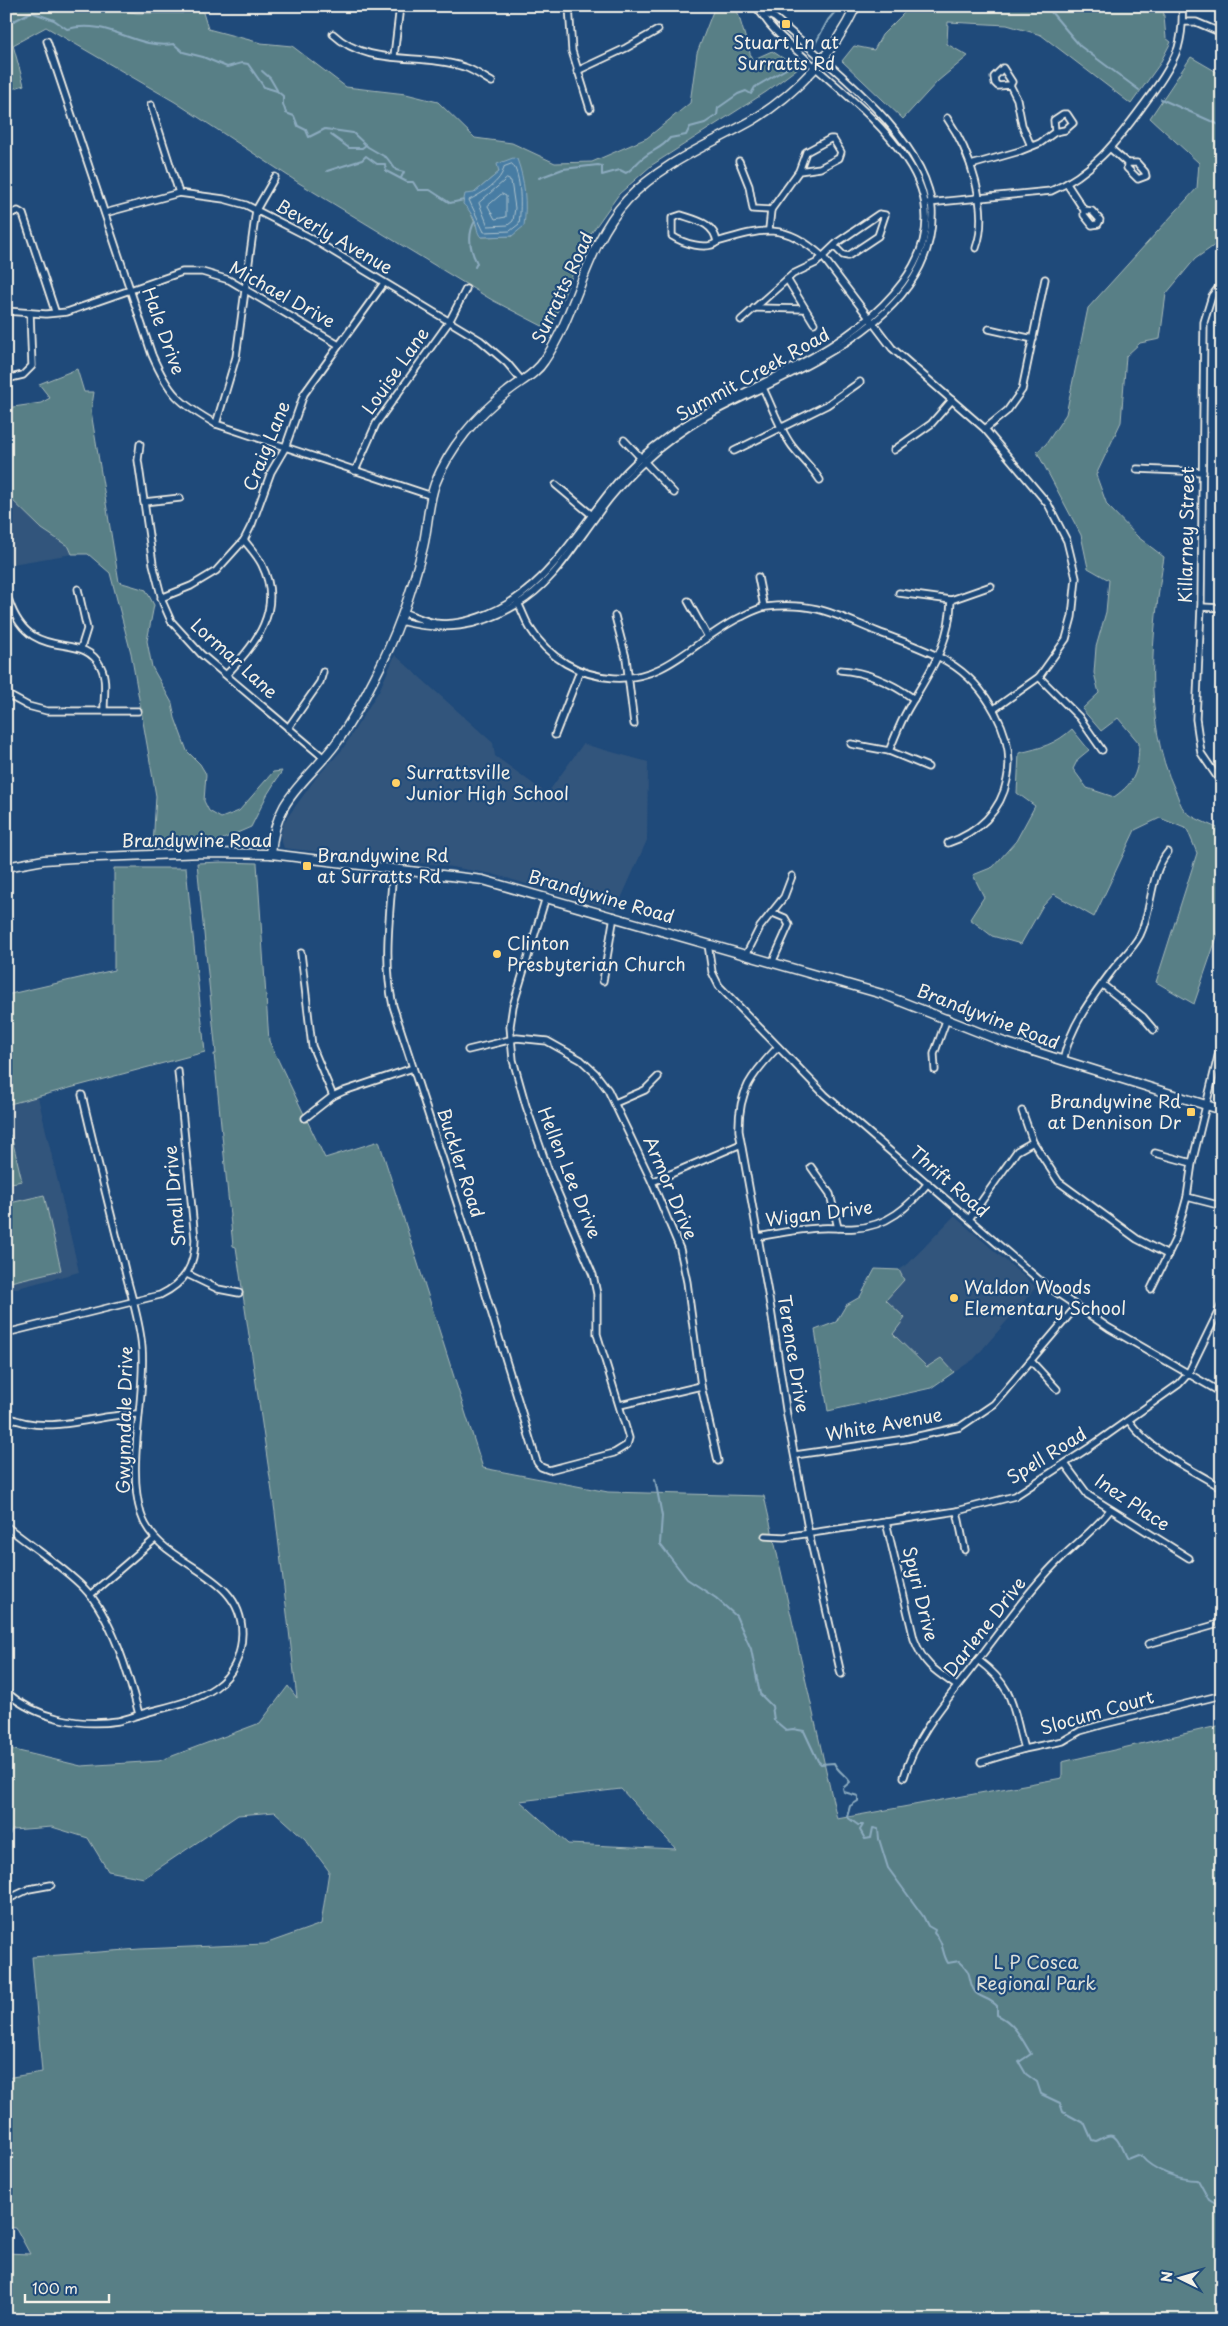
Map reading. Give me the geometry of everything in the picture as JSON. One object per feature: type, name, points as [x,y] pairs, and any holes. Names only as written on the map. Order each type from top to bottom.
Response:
[{"type":"main road","name":"Surratts Road","points":[[271,854],[273,832],[278,816],[287,801],[337,741],[374,681],[401,617],[422,552],[432,496],[443,466],[463,436],[483,413],[540,367],[555,344],[593,253],[614,216],[652,176],[678,159],[768,110],[802,82],[842,34],[856,6]]},
{"type":"main road","name":"Brandywine Road","points":[[6,867],[44,860],[73,858],[204,853],[271,854],[483,880],[882,994],[1006,1042],[1222,1110]]},
{"type":"street","points":[[394,56],[400,6]]},
{"type":"street","points":[[569,6],[571,39],[577,71],[590,109]]},
{"type":"street","points":[[924,204],[1031,195],[1051,191],[1067,184],[1111,148],[1168,71],[1178,47],[1182,22],[1182,6]]},
{"type":"street","name":"Summit Creek Road","points":[[401,617],[435,623],[458,622],[486,615],[517,602],[552,576],[593,516],[642,460],[700,415],[762,386],[818,354],[899,300],[920,268],[929,241],[931,203],[918,165],[892,126],[775,18],[757,8]]},
{"type":"street","name":"Summit Creek Road","points":[[757,8],[771,26],[862,110],[901,152],[917,180],[924,204],[923,238],[912,270],[890,300],[869,320]]},
{"type":"street","points":[[1182,22],[1196,22],[1222,33]]},
{"type":"street","points":[[577,71],[626,48],[658,30]]},
{"type":"street","points":[[333,34],[357,51],[374,56],[394,56],[464,67],[492,82]]},
{"type":"street","name":"Hale Drive","points":[[47,41],[132,290],[152,355],[164,383],[189,408],[216,424],[432,496]]},
{"type":"street","points":[[1010,85],[1017,100],[1022,124],[1030,146]]},
{"type":"street","points":[[151,105],[179,193]]},
{"type":"street","points":[[947,118],[972,165],[978,199],[980,232],[976,248]]},
{"type":"street","points":[[972,165],[1030,146],[1055,132]]},
{"type":"street","points":[[769,230],[771,210],[799,171],[808,150],[833,139],[841,152],[839,158],[820,168],[799,171]]},
{"type":"street","points":[[1111,148],[1127,163]]},
{"type":"street","points":[[739,161],[749,186],[753,209],[771,210]]},
{"type":"street","points":[[216,424],[235,362],[256,210],[275,177]]},
{"type":"street","points":[[1067,184],[1084,210]]},
{"type":"street","name":"Beverly Avenue","points":[[105,213],[179,193],[224,198],[256,210],[309,237],[487,346],[507,363],[522,380]]},
{"type":"street","points":[[6,215],[18,211],[23,214],[55,311]]},
{"type":"street","points":[[741,320],[797,271],[823,257],[838,242],[867,220],[879,214],[885,215],[878,236],[848,256],[843,255],[835,247]]},
{"type":"street","points":[[717,242],[714,234],[703,222],[681,215],[672,218],[671,233],[677,239],[703,246],[711,246],[717,242],[754,231],[769,230],[799,239],[823,257],[869,320],[900,356],[985,429],[1048,504],[1067,541],[1075,568],[1074,602],[1066,639],[1039,678],[994,709]]},
{"type":"street","name":"Michael Drive","points":[[6,311],[46,314],[55,311],[67,312],[182,272],[195,272],[219,276],[339,345]]},
{"type":"street","points":[[787,279],[814,323]]},
{"type":"street","points":[[985,429],[1007,411],[1022,390],[1045,279]]},
{"type":"street","name":"Craig Lane","points":[[161,598],[191,586],[216,571],[244,540],[252,524],[270,472],[285,448],[304,394],[384,283]]},
{"type":"street","name":"Killarney Street","points":[[1222,283],[1212,296],[1204,322],[1202,607],[1197,688],[1197,732],[1202,753],[1222,784]]},
{"type":"street","name":"Louise Lane","points":[[355,471],[376,424],[449,322],[466,289]]},
{"type":"street","points":[[754,308],[805,309]]},
{"type":"street","points":[[6,379],[23,376],[32,366],[30,313]]},
{"type":"street","points":[[990,330],[1033,339]]},
{"type":"street","points":[[734,451],[827,405],[860,382]]},
{"type":"street","points":[[762,386],[781,428],[793,447],[813,468],[820,480]]},
{"type":"street","points":[[894,450],[931,424],[952,400]]},
{"type":"street","points":[[624,440],[674,494]]},
{"type":"street","name":"Lormar Lane","points":[[140,444],[138,460],[153,564],[161,598],[171,621],[183,636],[324,758]]},
{"type":"street","points":[[1137,469],[1203,472]]},
{"type":"street","points":[[556,485],[593,516]]},
{"type":"street","points":[[144,502],[180,498]]},
{"type":"street","points":[[227,674],[250,650],[262,631],[268,610],[269,588],[262,565],[244,540]]},
{"type":"street","points":[[758,577],[764,607]]},
{"type":"street","points":[[899,593],[951,600],[991,586]]},
{"type":"street","points":[[78,590],[87,628],[81,648]]},
{"type":"street","points":[[889,752],[902,720],[939,657],[948,629],[951,600]]},
{"type":"street","points":[[9,601],[17,622],[34,638],[81,648],[101,668],[104,680],[104,709]]},
{"type":"street","points":[[688,601],[708,637]]},
{"type":"street","points":[[517,602],[530,628],[546,649],[558,659],[580,671],[602,677],[629,678],[659,670],[734,620],[764,607],[794,605],[816,608],[939,657],[966,676],[994,709],[1001,724],[1008,751],[1009,770],[1004,792],[996,808],[980,826],[948,843]]},
{"type":"street","points":[[1202,607],[1222,608]]},
{"type":"street","points":[[615,616],[629,678],[634,724]]},
{"type":"street","points":[[840,670],[862,673],[882,679],[914,699]]},
{"type":"street","points":[[554,735],[580,671]]},
{"type":"street","points":[[288,728],[320,682],[323,672]]},
{"type":"street","points":[[1039,678],[1079,717],[1102,750]]},
{"type":"street","points":[[6,694],[39,710],[104,709],[138,711]]},
{"type":"street","points":[[851,744],[889,752],[928,766]]},
{"type":"street","points":[[1063,1061],[1074,1027],[1139,937],[1151,903],[1158,867],[1168,852]]},
{"type":"street","name":"Buckler Road","points":[[393,868],[388,977],[393,1006],[472,1249],[537,1462],[546,1470],[555,1470],[614,1453]]},
{"type":"street","points":[[746,955],[760,927],[784,897],[792,876]]},
{"type":"street","name":"Hellen Lee Drive","points":[[546,897],[513,1006],[510,1039],[515,1072],[549,1172],[593,1275],[597,1294],[597,1334],[628,1431],[628,1442],[623,1449],[614,1453]]},
{"type":"street","points":[[772,963],[789,924],[786,918],[773,913]]},
{"type":"street","points":[[604,981],[614,916]]},
{"type":"street","name":"Thrift Road","points":[[708,944],[710,965],[715,980],[825,1095],[1044,1284],[1130,1341],[1222,1393]]},
{"type":"street","points":[[301,953],[312,1046],[333,1096]]},
{"type":"street","points":[[1103,985],[1143,1017],[1154,1030]]},
{"type":"street","points":[[935,1070],[934,1054],[947,1018]]},
{"type":"street","name":"Armor Drive","points":[[468,1050],[510,1039],[529,1037],[547,1041],[571,1053],[602,1080],[615,1103],[652,1182],[674,1233],[684,1264],[701,1386],[718,1461]]},
{"type":"street","points":[[1151,1289],[1175,1240],[1187,1197],[1192,1163],[1222,1040]]},
{"type":"street","name":"Terence Drive","points":[[778,1047],[755,1072],[744,1090],[739,1121],[741,1144],[809,1534],[841,1674]]},
{"type":"street","points":[[305,1118],[333,1096],[413,1068]]},
{"type":"street","name":"Small Drive","points":[[178,1071],[196,1239],[194,1260],[187,1274]]},
{"type":"street","points":[[615,1103],[645,1090],[658,1077]]},
{"type":"street","name":"Gwynndale Drive","points":[[6,1692],[24,1706],[36,1712],[68,1720],[105,1722],[118,1720],[199,1698],[216,1688],[234,1667],[241,1642],[241,1624],[231,1597],[211,1579],[167,1549],[156,1539],[142,1517],[138,1499],[138,1414],[142,1349],[82,1096]]},
{"type":"street","points":[[1022,1111],[1033,1142],[1059,1182],[1137,1239],[1168,1255]]},
{"type":"street","points":[[969,1218],[1017,1151],[1033,1142]]},
{"type":"street","points":[[652,1182],[741,1144]]},
{"type":"street","points":[[1155,1153],[1192,1163]]},
{"type":"street","points":[[811,1167],[830,1194],[838,1228]]},
{"type":"street","name":"Wigan Drive","points":[[758,1237],[806,1229],[867,1227],[886,1220],[910,1204],[928,1183]]},
{"type":"street","points":[[1187,1197],[1222,1206]]},
{"type":"street","points":[[6,1333],[160,1295],[180,1283],[187,1274],[218,1289],[239,1293]]},
{"type":"street","name":"Spell Road","points":[[765,1536],[809,1534],[886,1522],[958,1510],[1015,1496],[1129,1421],[1179,1384],[1188,1374],[1222,1304]]},
{"type":"street","name":"White Avenue","points":[[795,1455],[905,1438],[960,1426],[994,1404],[1032,1362],[1076,1307]]},
{"type":"street","points":[[1032,1362],[1058,1389]]},
{"type":"street","points":[[620,1405],[701,1386]]},
{"type":"street","points":[[6,1416],[28,1424],[50,1426],[116,1414],[138,1414]]},
{"type":"street","points":[[1129,1421],[1152,1445],[1222,1488]]},
{"type":"street","name":"Inez Place","points":[[1065,1464],[1084,1490],[1110,1510],[1189,1558]]},
{"type":"street","points":[[958,1510],[965,1550]]},
{"type":"street","name":"Darlene Drive","points":[[904,1776],[908,1762],[922,1738],[994,1636],[1040,1580],[1110,1510]]},
{"type":"street","name":"Spyri Drive","points":[[886,1522],[914,1639],[920,1655],[926,1664],[957,1686]]},
{"type":"street","points":[[6,1526],[70,1575],[90,1595],[113,1635],[138,1714]]},
{"type":"street","points":[[90,1595],[156,1539]]},
{"type":"street","points":[[1148,1644],[1222,1623]]},
{"type":"street","points":[[978,1660],[994,1673],[1010,1693],[1024,1748]]},
{"type":"street","name":"Slocum Court","points":[[981,1762],[1024,1748],[1063,1741],[1080,1731],[1101,1725],[1222,1695]]},
{"type":"street","points":[[6,1900],[29,1889],[52,1885]]},
{"type":"shaded area","points":[[6,494],[42,529],[69,547],[72,554],[6,565]]},
{"type":"shaded area","points":[[395,655],[493,743],[495,756],[547,794],[583,744],[648,762],[647,840],[616,910],[493,874],[440,865],[284,848],[280,836],[284,822],[316,778],[342,750],[380,689]]},
{"type":"shaded area","points":[[38,1097],[79,1272],[6,1291],[6,1105]]},
{"type":"shaded area","points":[[954,1216],[1036,1287],[974,1359],[931,1388],[828,1411],[815,1330],[836,1322],[846,1305],[860,1297],[875,1269],[899,1270],[908,1264]]},
{"type":"green space","points":[[6,6],[90,6],[137,13],[183,13],[188,6],[201,6],[208,29],[261,43],[292,46],[346,87],[406,94],[438,102],[475,138],[512,143],[555,163],[592,162],[647,138],[690,103],[697,53],[715,6],[731,6],[737,10],[752,60],[772,51],[798,68],[766,92],[652,165],[619,194],[587,239],[550,330],[492,300],[299,183],[175,102],[46,27],[13,45],[24,85],[6,91]],"holes":[[[498,164],[512,236],[481,237],[469,209],[474,193],[499,172]]]},
{"type":"green space","points":[[900,6],[1163,6],[1166,38],[1171,42],[1159,65],[1131,104],[1041,35],[1007,25],[948,22],[947,44],[968,56],[938,81],[903,119],[842,61],[854,46],[874,50],[882,35],[905,12]]},
{"type":"green space","points":[[1191,57],[1222,75],[1222,240],[1195,259],[1166,294],[1160,339],[1140,343],[1126,356],[1121,422],[1096,475],[1107,505],[1138,537],[1164,557],[1154,645],[1154,705],[1158,734],[1165,763],[1183,809],[1192,816],[1222,830],[1222,922],[1194,1004],[1156,982],[1197,853],[1187,829],[1160,818],[1135,830],[1094,917],[1054,894],[1042,907],[1021,944],[992,936],[970,919],[984,897],[973,875],[993,867],[1016,841],[1035,806],[1017,793],[1019,753],[1048,745],[1072,729],[1089,750],[1078,759],[1073,769],[1087,788],[1114,797],[1132,780],[1137,768],[1139,743],[1118,718],[1101,731],[1082,709],[1099,693],[1094,673],[1096,647],[1106,612],[1109,580],[1088,568],[1081,535],[1037,452],[1046,444],[1066,414],[1088,308],[1197,188],[1199,163],[1150,118]]},
{"type":"green space","points":[[77,369],[84,392],[94,392],[91,412],[119,582],[146,590],[154,605],[147,641],[152,667],[172,703],[175,718],[187,751],[200,764],[206,774],[204,801],[209,811],[221,818],[239,811],[273,772],[282,771],[251,827],[214,843],[153,846],[156,796],[131,653],[110,573],[88,554],[72,554],[69,547],[42,529],[6,494],[6,408],[41,403],[50,398],[39,384]]},
{"type":"green space","name":"L P Cosca Regional Park","points":[[197,863],[257,863],[269,1041],[325,1158],[379,1141],[483,1468],[608,1492],[764,1496],[837,1819],[1062,1778],[1062,1762],[1222,1725],[1222,2320],[6,2320],[6,2253],[30,2254],[16,2228],[6,2227],[6,2078],[42,2072],[32,1957],[140,1949],[265,1944],[321,1924],[329,1871],[305,1839],[275,1812],[238,1815],[144,1878],[108,1871],[88,1838],[52,1827],[12,1830],[6,1842],[6,1748],[81,1766],[159,1761],[260,1723],[288,1686],[297,1698],[275,1512],[236,1247],[233,1246]],"holes":[[[621,1789],[676,1849],[568,1844],[520,1801]]]},
{"type":"green space","points":[[114,868],[186,868],[205,1052],[6,1105],[6,995],[114,970]]},
{"type":"green space","points":[[11,1135],[22,1181],[6,1184],[6,1137]]},
{"type":"green space","points":[[44,1195],[61,1270],[6,1283],[6,1204]]},
{"type":"green space","points":[[875,1269],[899,1270],[904,1280],[886,1300],[905,1318],[893,1334],[927,1367],[941,1358],[954,1372],[931,1388],[828,1411],[815,1330],[836,1322],[846,1305],[860,1297]]},
{"type":"water","points":[[513,158],[517,159],[524,184],[524,226],[512,236],[481,237],[473,217],[463,204],[465,194],[474,193],[499,172],[497,164]]},
{"type":"waterway","points":[[815,44],[828,20],[840,6]]},
{"type":"waterway","points":[[1046,6],[1080,46],[1139,90]]},
{"type":"waterway","points":[[6,14],[14,21],[31,12],[54,20],[67,29],[96,28],[109,30],[146,43],[174,44],[183,52],[203,57],[227,67],[242,63],[248,64],[264,87],[277,91],[283,96],[286,113],[294,116],[298,126],[306,130],[309,137],[325,129],[353,133],[368,147],[387,158],[396,170],[404,172],[401,178]]},
{"type":"waterway","points":[[539,178],[563,169],[598,165],[602,166],[602,175],[620,170],[626,173],[670,138],[686,135],[690,127],[705,123],[717,115],[718,108],[738,94],[746,91],[751,94],[755,87],[798,62]]},
{"type":"waterway","points":[[262,71],[270,78],[277,90]]},
{"type":"waterway","points":[[1161,99],[1222,126]]},
{"type":"waterway","points":[[331,135],[349,148],[362,148],[366,145]]},
{"type":"waterway","points":[[327,171],[362,160],[366,156],[377,164],[385,164],[386,171],[407,182],[413,182],[418,190],[430,190],[450,203],[464,200]]},
{"type":"waterway","points":[[475,221],[470,237],[471,248],[477,263],[475,267]]},
{"type":"waterway","points":[[655,1479],[662,1516],[660,1544],[687,1579],[716,1598],[736,1616],[751,1649],[760,1694],[772,1706],[774,1720],[786,1730],[804,1731],[818,1761],[821,1764],[834,1763],[837,1769],[848,1779],[850,1782],[843,1788],[844,1792],[858,1796],[858,1801],[850,1806],[847,1817],[858,1825],[863,1825],[860,1830],[865,1839],[871,1838],[873,1828],[878,1829],[879,1839],[888,1868],[923,1916],[928,1926],[935,1930],[934,1933],[940,1941],[948,1963],[959,1961],[964,1965],[969,1973],[975,1992],[997,2006],[997,2015],[1013,2026],[1031,2054],[1019,2062],[1026,2074],[1037,2082],[1041,2094],[1060,2103],[1063,2112],[1085,2124],[1092,2140],[1096,2141],[1107,2136],[1114,2137],[1127,2159],[1137,2155],[1141,2156],[1152,2166],[1167,2174],[1198,2180],[1209,2200],[1222,2208]]},
{"type":"place","name":"Stuart Ln at Surratts Rd","points":[[786,24]]},
{"type":"place","name":"Surrattsville Junior High School","points":[[396,783]]},
{"type":"place","name":"Brandywine Rd at Surratts Rd","points":[[307,866]]},
{"type":"place","name":"Clinton Presbyterian Church","points":[[497,954]]},
{"type":"place","name":"Brandywine Rd at Dennison Dr","points":[[1191,1112]]},
{"type":"place","name":"Waldon Woods Elementary School","points":[[954,1298]]}]
